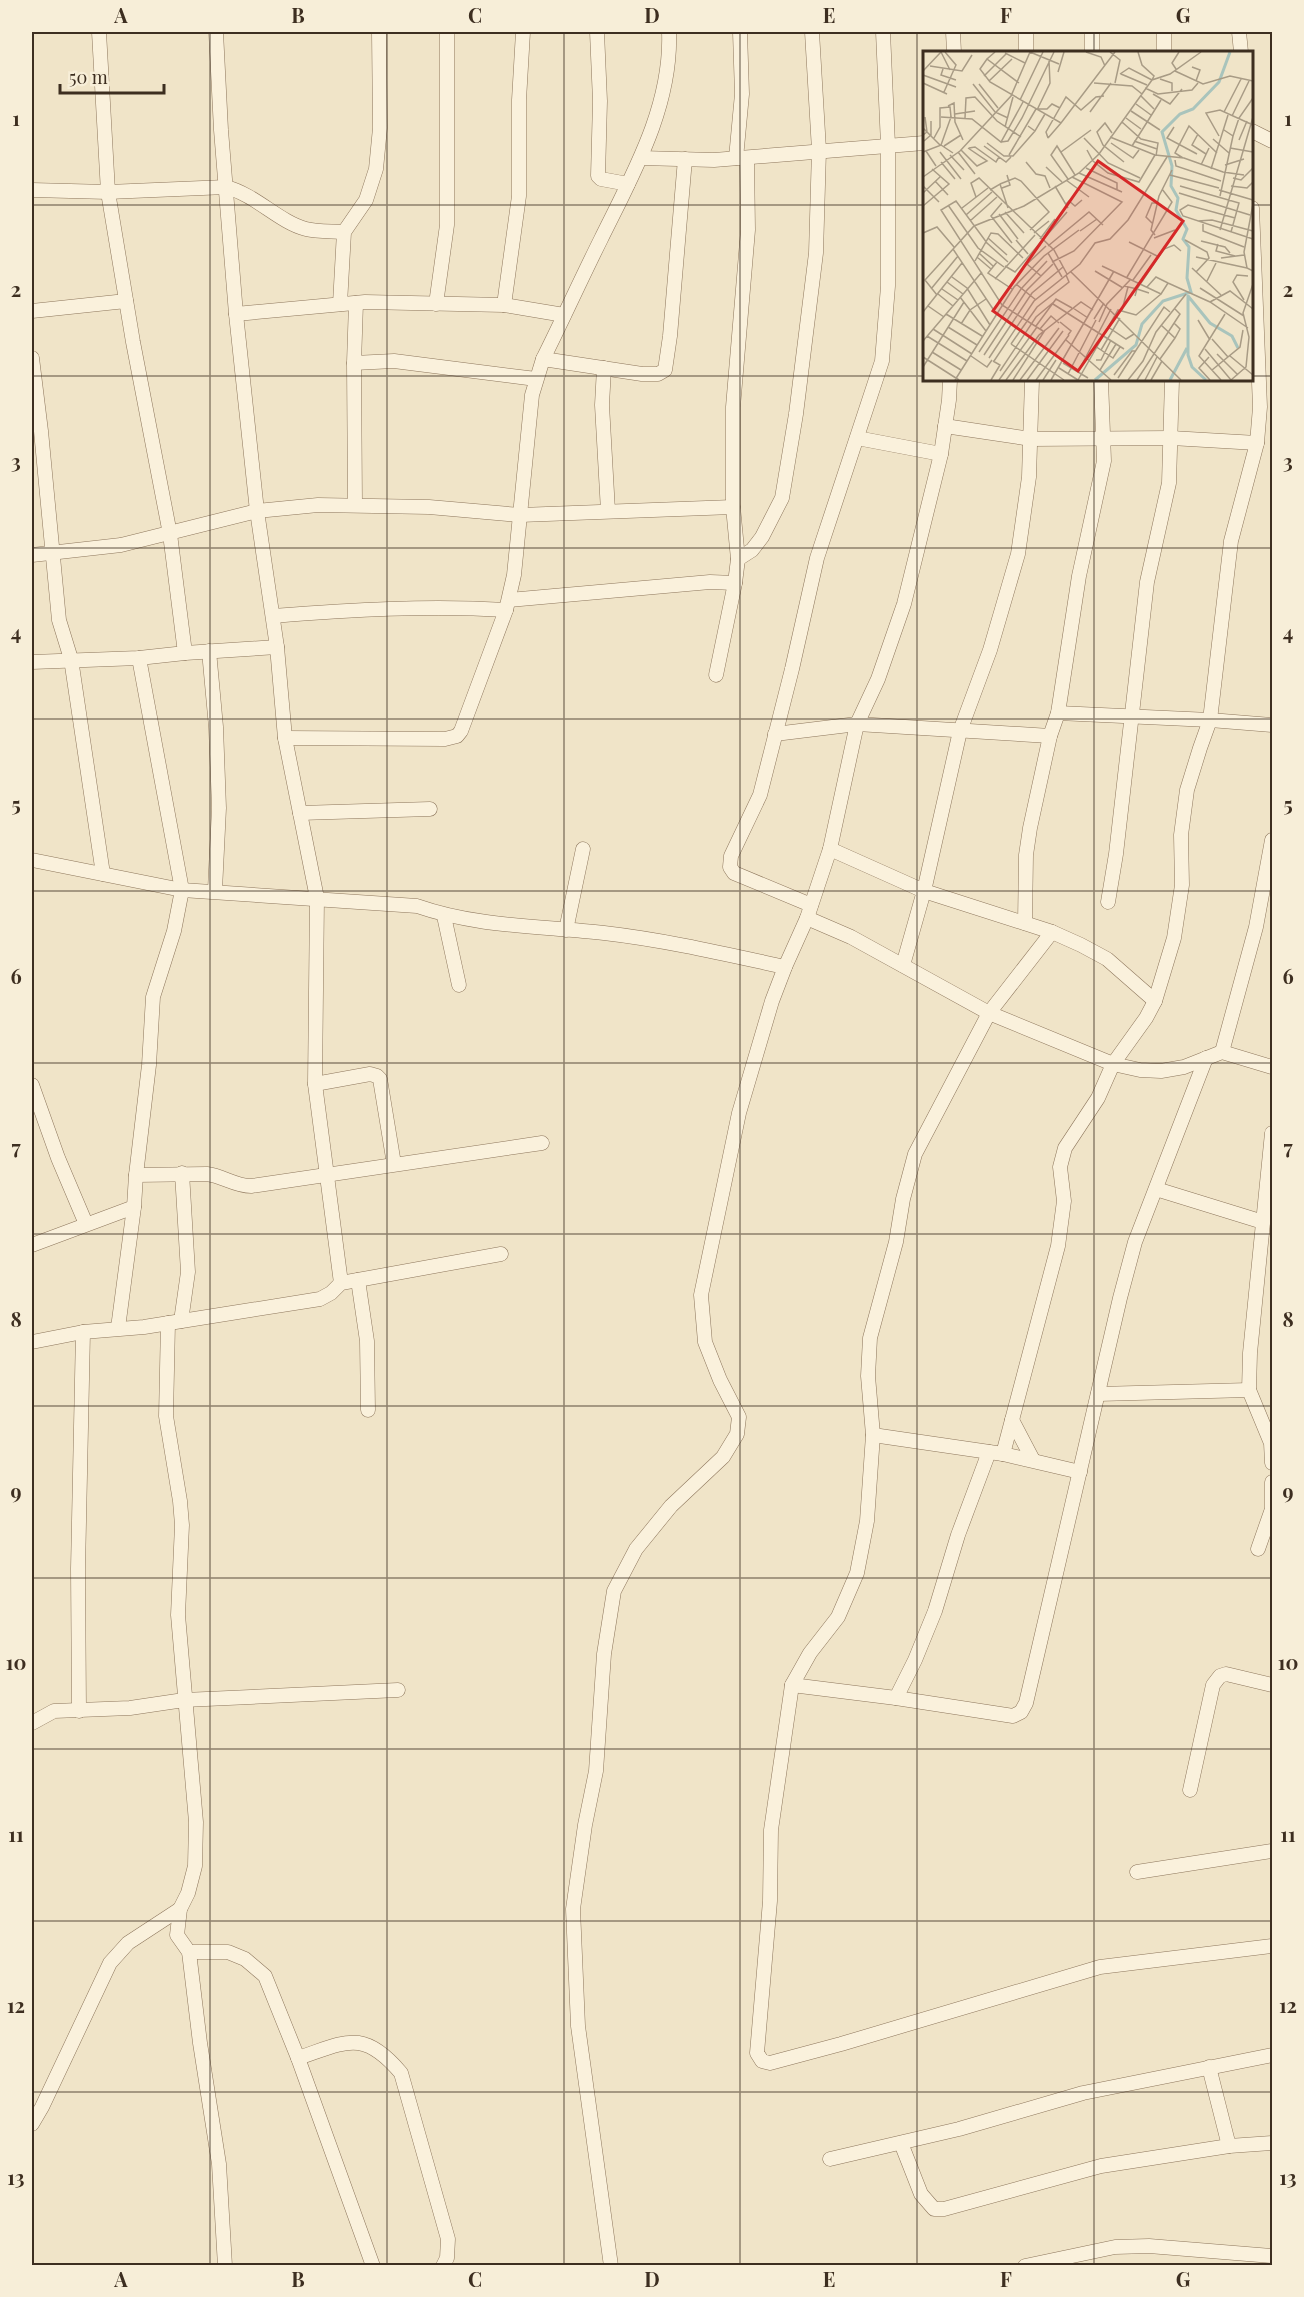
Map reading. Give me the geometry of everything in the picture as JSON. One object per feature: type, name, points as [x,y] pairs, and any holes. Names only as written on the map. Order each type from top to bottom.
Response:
[{"type":"street","points":[[99,32],[108,192],[170,534],[185,653]]},
{"type":"street","points":[[216,32],[236,314],[257,511],[277,647],[285,738],[317,898],[315,1084],[341,1283]]},
{"type":"street","points":[[340,304],[345,232],[366,200],[376,169],[380,128],[379,32]]},
{"type":"street","points":[[436,304],[447,225],[447,32]]},
{"type":"street","points":[[504,305],[519,196],[519,100],[523,32]]},
{"type":"street","points":[[597,32],[600,101],[598,176],[601,179],[628,184]]},
{"type":"street","points":[[285,738],[445,740],[457,736],[465,724],[508,605],[514,576],[532,395],[536,379],[543,359],[641,158],[666,80],[670,51],[669,32]]},
{"type":"street","points":[[716,675],[738,559],[733,507],[733,407],[748,230],[741,158],[740,32]]},
{"type":"street","points":[[738,559],[752,550],[762,537],[782,498],[796,414],[816,253],[819,150],[812,32]]},
{"type":"street","points":[[883,32],[888,145],[888,286],[882,362],[817,558],[760,795],[731,856],[730,867],[741,877],[809,911],[989,1013],[1113,1064],[1140,1070],[1161,1071],[1184,1067],[1222,1052],[1272,1067]]},
{"type":"street","points":[[953,32],[954,51]]},
{"type":"street","points":[[1026,32],[1026,51]]},
{"type":"street","points":[[1092,32],[1092,51]]},
{"type":"street","points":[[1164,32],[1164,51]]},
{"type":"street","points":[[1239,32],[1241,51]]},
{"type":"street","points":[[1253,132],[1272,141]]},
{"type":"street","points":[[641,158],[741,158],[923,143]]},
{"type":"street","points":[[543,359],[652,375],[663,373],[666,370],[684,159]]},
{"type":"street","points":[[32,190],[108,192],[226,187],[241,191],[305,229],[345,232]]},
{"type":"street","points":[[1003,1454],[1058,1246],[1064,1202],[1060,1167],[1065,1148],[1098,1098],[1113,1064],[1146,1018],[1155,1001],[1174,938],[1182,885],[1181,835],[1187,790],[1210,720],[1231,541],[1257,443],[1265,366],[1253,231]]},
{"type":"street","points":[[32,311],[126,301]]},
{"type":"street","points":[[236,314],[356,303],[504,305],[564,315]]},
{"type":"street","points":[[355,505],[356,303]]},
{"type":"street","points":[[32,358],[58,620],[71,659],[103,874]]},
{"type":"street","points":[[354,363],[394,361],[536,379]]},
{"type":"street","points":[[604,368],[602,405],[608,511]]},
{"type":"street","points":[[611,2265],[578,2026],[573,1909],[596,1771],[604,1654],[614,1591],[636,1549],[671,1506],[723,1457],[737,1434],[739,1416],[720,1380],[705,1342],[701,1295],[738,1113],[785,967],[809,911],[830,849],[857,724],[878,679],[904,604],[941,454],[950,381]]},
{"type":"street","points":[[903,965],[924,891],[960,730],[990,650],[1018,554],[1029,477],[1032,381]]},
{"type":"street","points":[[1025,923],[1026,855],[1050,736],[1058,713],[1079,576],[1104,461],[1101,381]]},
{"type":"street","points":[[1108,902],[1116,854],[1147,582],[1169,483],[1172,381]]},
{"type":"street","points":[[945,426],[1031,439],[1171,438],[1257,443]]},
{"type":"street","points":[[857,438],[941,454]]},
{"type":"street","points":[[32,555],[121,545],[257,511],[318,505],[429,507],[520,514],[733,507]]},
{"type":"street","points":[[273,616],[370,609],[508,605],[710,582],[735,583]]},
{"type":"street","points":[[32,662],[139,658],[277,647]]},
{"type":"street","points":[[209,651],[216,728],[219,808],[215,890]]},
{"type":"street","points":[[118,1328],[134,1207],[149,1065],[153,997],[174,931],[182,890],[139,658]]},
{"type":"street","points":[[1058,713],[1272,725]]},
{"type":"street","points":[[776,734],[857,724],[1050,736]]},
{"type":"street","points":[[300,813],[430,809]]},
{"type":"street","points":[[1222,1052],[1256,927],[1272,840]]},
{"type":"street","points":[[566,930],[583,849]]},
{"type":"street","points":[[830,849],[924,891],[1052,932],[1107,959],[1155,1001]]},
{"type":"street","points":[[32,860],[182,890],[215,890],[417,906],[444,916],[507,925],[605,933],[693,947],[785,967]]},
{"type":"street","points":[[444,916],[459,985]]},
{"type":"street","points":[[1052,932],[989,1013],[915,1155],[909,1177],[896,1242],[870,1338],[868,1376],[873,1436],[867,1521],[857,1573],[838,1617],[810,1653],[792,1685],[771,1830],[770,1901],[757,2053],[762,2061],[770,2063],[1100,1967],[1272,1946]]},
{"type":"street","points":[[792,1685],[1013,1716],[1021,1712],[1026,1703],[1135,1242],[1206,1058]]},
{"type":"street","points":[[315,1084],[370,1074],[381,1079],[394,1164]]},
{"type":"street","points":[[32,1085],[58,1158],[86,1224]]},
{"type":"street","points":[[1272,1133],[1250,1353],[1249,1390],[1271,1443],[1272,1463]]},
{"type":"street","points":[[136,1175],[182,1173],[218,1175],[240,1186],[542,1143]]},
{"type":"street","points":[[182,1173],[188,1272],[175,1322],[166,1416],[182,1525],[178,1615],[196,1822],[195,1866],[188,1893],[180,1909],[177,1935],[189,1952],[200,2043],[219,2164],[225,2265]]},
{"type":"street","points":[[1156,1188],[1263,1222]]},
{"type":"street","points":[[32,1245],[134,1207]]},
{"type":"street","points":[[32,1342],[83,1332],[175,1322],[320,1299],[331,1293],[341,1283],[501,1254]]},
{"type":"street","points":[[358,1280],[368,1341],[368,1410]]},
{"type":"street","points":[[79,1711],[78,1547],[83,1332]]},
{"type":"street","points":[[1098,1394],[1249,1390]]},
{"type":"street","points":[[1011,1420],[1033,1460]]},
{"type":"street","points":[[873,1436],[1003,1454],[1080,1472]]},
{"type":"street","points":[[896,1698],[935,1611],[958,1535],[989,1452]]},
{"type":"street","points":[[1258,1549],[1272,1509],[1272,1482]]},
{"type":"street","points":[[1190,1790],[1213,1685],[1220,1676],[1226,1674],[1272,1685]]},
{"type":"street","points":[[32,1723],[54,1711],[130,1708],[184,1700],[398,1690]]},
{"type":"street","points":[[1137,1872],[1272,1851]]},
{"type":"street","points":[[32,2124],[110,1963],[129,1943],[180,1909]]},
{"type":"street","points":[[189,1952],[228,1952],[245,1959],[265,1976],[298,2058],[373,2265]]},
{"type":"street","points":[[298,2058],[350,2041],[369,2046],[388,2057],[401,2073],[448,2239],[447,2258],[443,2265]]},
{"type":"street","points":[[830,2159],[959,2129],[1083,2093],[1272,2055]]},
{"type":"street","points":[[1209,2067],[1228,2146]]},
{"type":"street","points":[[901,2143],[921,2194],[934,2209],[944,2210],[1101,2166],[1228,2146],[1272,2143]]},
{"type":"street","points":[[1024,2265],[1115,2247],[1149,2246],[1272,2256]]}]
